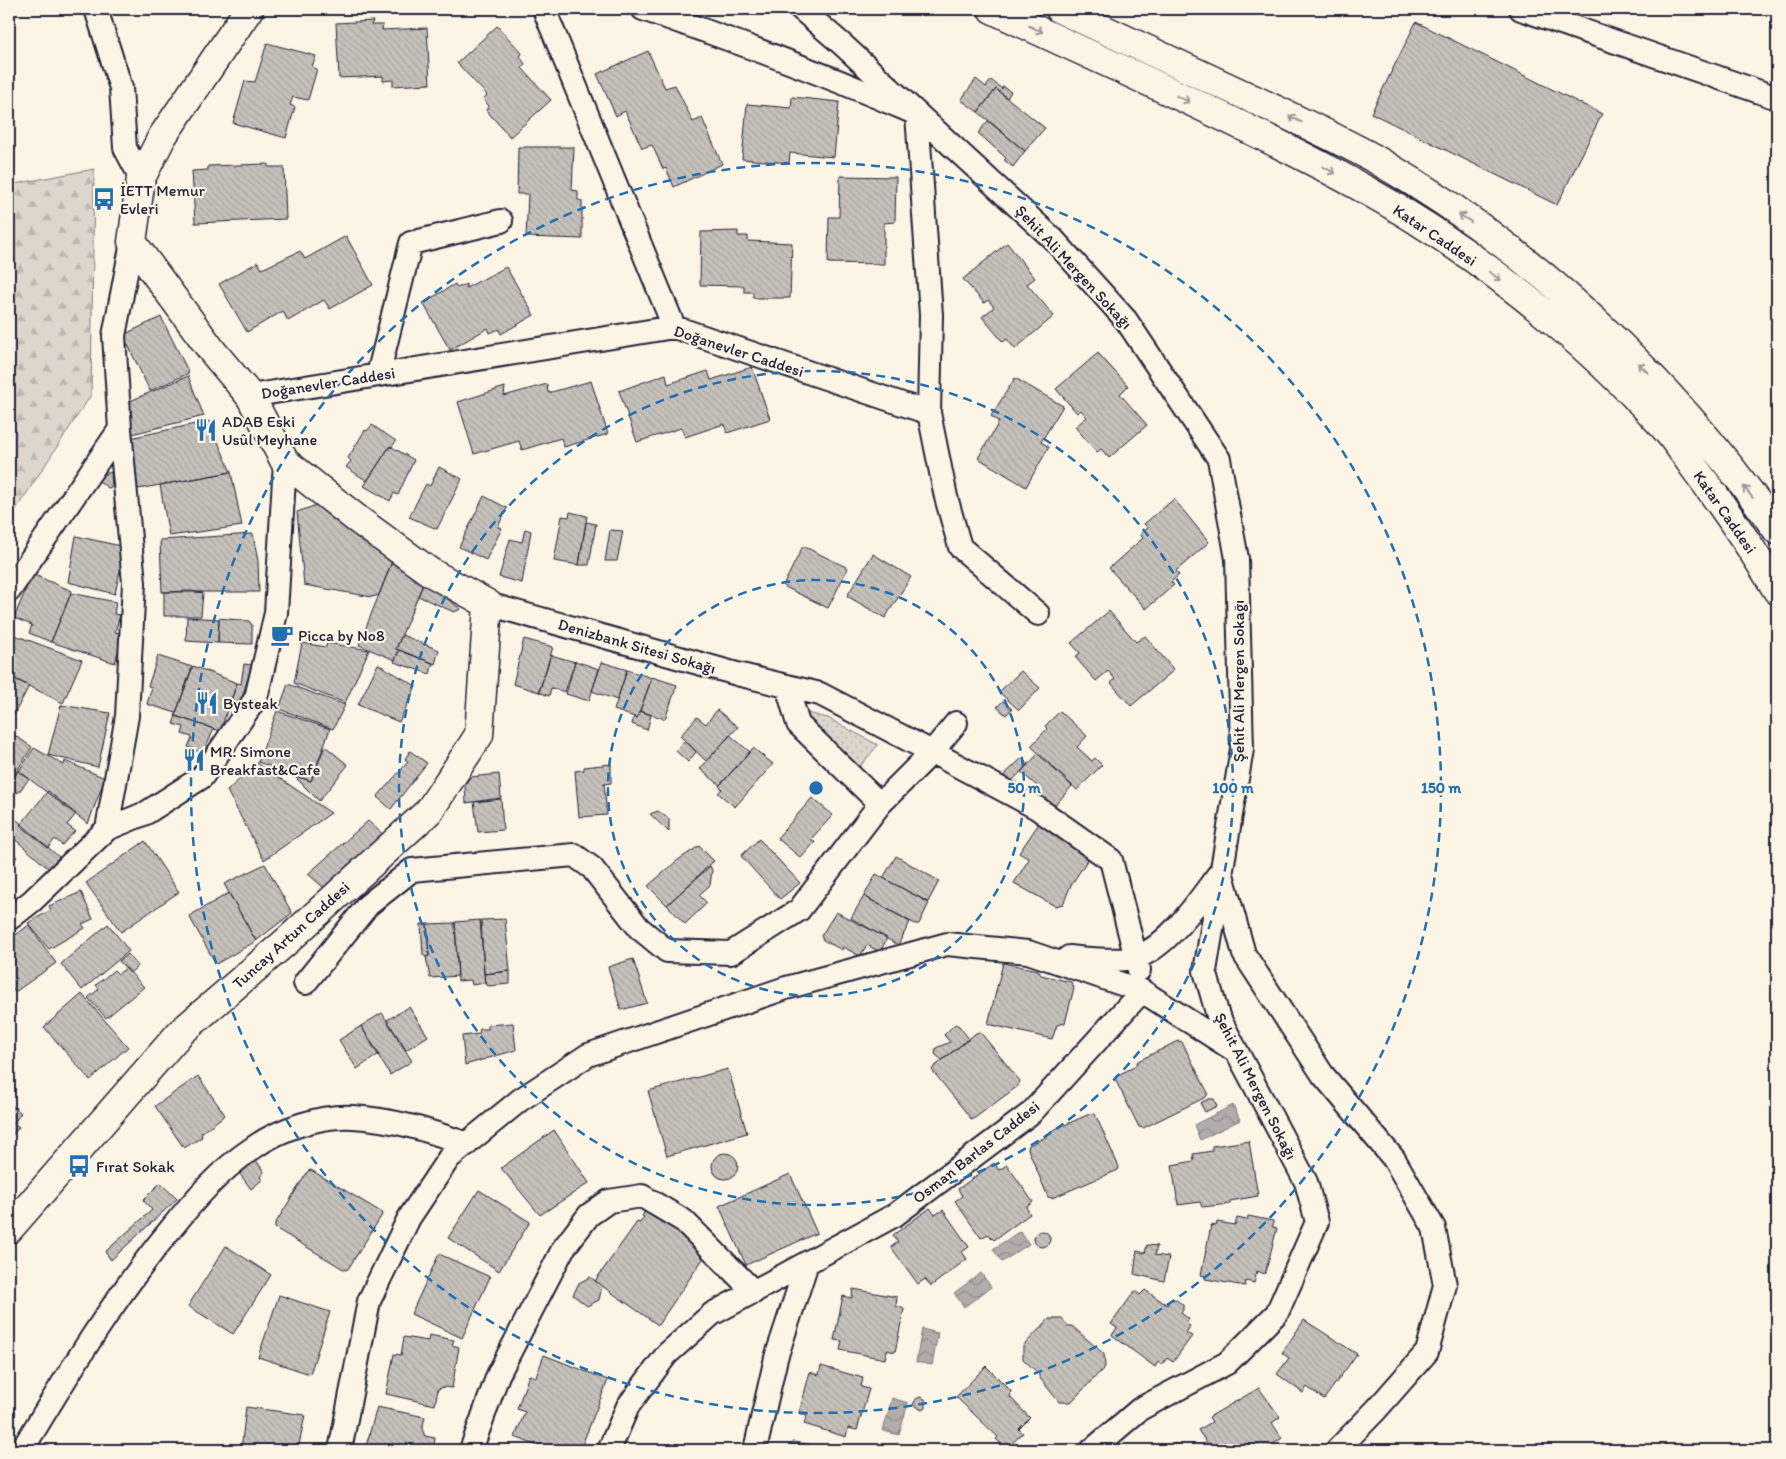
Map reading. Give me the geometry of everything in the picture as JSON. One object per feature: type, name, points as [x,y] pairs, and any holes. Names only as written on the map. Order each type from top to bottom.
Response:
[{"type":"main road","points":[[249,9],[162,137],[141,178],[132,242],[213,352],[250,396],[285,462],[430,572],[488,604]]},
{"type":"main road","name":"Katar Caddesi","points":[[992,9],[1267,138],[1367,191],[1431,231],[1502,280],[1583,347],[1664,427],[1726,509],[1777,590]]},
{"type":"main road","name":"Katar Caddesi","points":[[1060,9],[1374,159],[1497,240],[1562,290],[1656,381],[1708,440],[1777,530]]},
{"type":"main road","name":"Tuncay Artun Caddesi","points":[[9,1229],[180,1032],[288,940],[429,811],[479,735],[488,604]]},
{"type":"street","points":[[96,9],[121,88],[125,148],[141,178]]},
{"type":"street","points":[[544,9],[674,327]]},
{"type":"street","points":[[643,9],[754,48],[917,114],[931,315],[929,414],[946,497],[960,547],[1038,614]]},
{"type":"street","name":"Şehit Ali Mergen Sokağı","points":[[800,9],[1053,239],[1126,320],[1219,459],[1237,559],[1242,749],[1205,971],[1218,1016],[1306,1182],[1317,1222],[1277,1313],[1227,1363],[1140,1409],[1092,1450]]},
{"type":"street","points":[[1521,9],[1777,98]]},
{"type":"street","points":[[378,375],[410,243],[502,221]]},
{"type":"street","points":[[107,829],[127,716],[134,583],[120,429],[114,336],[132,242]]},
{"type":"street","name":"Doğanevler Caddesi","points":[[250,396],[674,327],[929,414]]},
{"type":"street","points":[[9,590],[120,429]]},
{"type":"street","points":[[9,920],[32,901],[107,829],[146,813],[202,777],[256,698],[276,613],[285,462]]},
{"type":"street","name":"Denizbank Sitesi Sokağı","points":[[488,604],[737,674],[820,694],[1037,808],[1112,860],[1138,957],[1142,991]]},
{"type":"street","points":[[787,686],[798,724],[880,804]]},
{"type":"street","points":[[305,983],[368,905],[412,870],[574,855],[592,868],[639,928],[667,950],[731,954],[799,910],[880,804],[932,752],[956,723]]},
{"type":"street","points":[[378,856],[400,879]]},
{"type":"street","points":[[340,1450],[369,1301],[409,1218],[450,1158],[520,1100],[588,1055],[786,988],[947,944],[1094,960],[1138,957],[1172,934],[1222,871]]},
{"type":"street","points":[[1222,871],[1244,954],[1323,1075],[1394,1159],[1434,1228],[1445,1285],[1426,1352],[1376,1410],[1336,1450]]},
{"type":"street","points":[[1028,952],[1142,991],[1236,1052]]},
{"type":"street","name":"Osman Barlas Caddesi","points":[[609,1450],[628,1406],[667,1354],[712,1314],[895,1215],[1031,1113],[1142,991]]},
{"type":"street","points":[[22,1450],[82,1350],[149,1256],[217,1176],[253,1147],[276,1135],[301,1126],[326,1120],[352,1117],[416,1126],[467,1144]]},
{"type":"street","points":[[471,1450],[498,1375],[563,1249],[589,1215],[609,1201],[642,1196],[684,1221],[754,1292]]},
{"type":"street","points":[[755,1450],[776,1358],[807,1263]]},
{"type":"green space","points":[[94,169],[91,395],[9,520],[9,185]]},
{"type":"green space","points":[[807,713],[828,718],[878,745],[857,770],[819,735]]},
{"type":"water","points":[[1233,1105],[1240,1120],[1200,1140],[1194,1125]]},
{"type":"water","points":[[1020,1231],[1029,1244],[1002,1262],[993,1249]]},
{"type":"water","points":[[981,1273],[991,1287],[964,1307],[954,1293]]},
{"type":"water","points":[[922,1329],[938,1333],[932,1365],[916,1362]]},
{"type":"water","points":[[892,1398],[908,1403],[899,1435],[883,1431]]},
{"type":"building","points":[[373,21],[371,25],[383,25],[382,30],[427,28],[430,84],[393,86],[393,80],[383,81],[383,76],[339,78],[336,23]]},
{"type":"building","points":[[1416,22],[1602,114],[1557,205],[1371,113]]},
{"type":"building","points":[[497,26],[522,53],[520,57],[525,64],[522,68],[551,100],[510,137],[486,110],[489,106],[483,99],[487,95],[457,63]]},
{"type":"building","points":[[267,43],[316,56],[312,67],[317,69],[308,100],[293,97],[290,105],[295,107],[286,138],[233,123],[245,81],[255,82]]},
{"type":"building","points":[[648,51],[665,88],[675,85],[693,122],[702,118],[722,164],[674,187],[666,168],[663,169],[652,145],[642,148],[625,111],[616,116],[597,74]]},
{"type":"building","points":[[976,79],[986,87],[991,80],[1002,89],[1003,86],[1011,92],[1007,98],[996,89],[978,112],[961,100]]},
{"type":"building","points":[[996,89],[1045,128],[1025,151],[978,112]]},
{"type":"building","points":[[792,97],[839,102],[834,157],[790,153],[789,163],[742,159],[747,104],[791,108]]},
{"type":"building","points":[[988,121],[1025,151],[1013,167],[1004,160],[1006,158],[978,133]]},
{"type":"building","points":[[518,147],[574,147],[572,190],[578,191],[578,200],[582,201],[582,239],[526,237],[528,194],[517,194]]},
{"type":"building","points":[[268,164],[268,167],[284,167],[286,219],[195,223],[192,171],[208,170],[208,166]]},
{"type":"building","points":[[840,176],[896,177],[895,222],[884,223],[884,264],[828,263],[829,217],[839,217]]},
{"type":"building","points":[[738,231],[738,236],[748,236],[748,241],[792,243],[790,298],[753,298],[753,292],[744,292],[744,286],[700,285],[701,232]]},
{"type":"building","points":[[346,236],[373,285],[330,309],[324,300],[288,321],[283,311],[247,332],[219,284],[258,262],[262,269],[300,251],[305,259]]},
{"type":"building","points":[[1007,243],[1035,278],[1027,284],[1054,316],[1015,349],[1007,339],[1003,342],[982,317],[994,307],[988,300],[984,303],[963,279]]},
{"type":"building","points":[[506,267],[534,315],[501,334],[499,329],[490,333],[488,328],[450,350],[423,303],[455,284],[457,288],[466,284],[466,288]]},
{"type":"building","points":[[161,317],[189,373],[150,391],[123,335]]},
{"type":"building","points":[[1098,353],[1128,386],[1120,394],[1147,425],[1109,458],[1101,449],[1097,452],[1075,427],[1087,417],[1081,410],[1077,413],[1056,389]]},
{"type":"building","points":[[752,367],[770,419],[727,433],[724,424],[685,437],[681,428],[637,442],[619,391],[666,374],[668,384],[708,371],[711,380]]},
{"type":"building","points":[[188,376],[204,416],[128,435],[130,401]]},
{"type":"building","points":[[1015,378],[1063,406],[1041,442],[1049,447],[1026,487],[978,458],[999,422],[991,416]]},
{"type":"building","points":[[591,381],[608,434],[564,447],[561,438],[522,450],[519,441],[474,454],[458,402],[505,387],[504,396],[547,384],[548,393]]},
{"type":"building","points":[[209,421],[231,472],[138,489],[130,438]]},
{"type":"building","points":[[372,425],[396,441],[391,448],[390,446],[367,481],[346,467],[351,461],[348,458],[365,430],[367,431]]},
{"type":"building","points":[[390,446],[414,460],[398,495],[394,493],[390,501],[364,486]]},
{"type":"building","points":[[439,467],[462,479],[437,529],[409,517],[426,484],[430,486]]},
{"type":"building","points":[[111,472],[112,487],[108,488],[99,481],[100,475]]},
{"type":"building","points":[[231,472],[242,526],[169,536],[160,485]]},
{"type":"building","points":[[484,496],[507,508],[498,527],[502,528],[486,560],[459,547]]},
{"type":"building","points":[[1174,499],[1209,542],[1176,571],[1179,575],[1171,582],[1174,585],[1146,609],[1109,568],[1143,538],[1140,534],[1148,528],[1144,524]]},
{"type":"building","points":[[322,503],[394,556],[379,595],[372,597],[304,585],[297,512]]},
{"type":"building","points":[[570,512],[587,516],[579,565],[554,561],[562,516],[569,517]]},
{"type":"building","points":[[586,522],[596,524],[589,565],[579,565]]},
{"type":"building","points":[[525,529],[531,531],[522,583],[499,577],[510,539],[522,542]]},
{"type":"building","points":[[610,530],[623,531],[617,561],[605,561]]},
{"type":"building","points":[[253,534],[258,561],[259,592],[162,592],[160,540]]},
{"type":"building","points":[[76,536],[125,547],[115,594],[68,582]]},
{"type":"building","points":[[803,546],[848,568],[828,608],[783,586]]},
{"type":"building","points":[[873,554],[911,577],[885,618],[847,596]]},
{"type":"building","points":[[392,562],[424,582],[396,649],[399,650],[395,660],[359,645]]},
{"type":"building","points":[[32,574],[72,591],[51,642],[29,633],[32,625],[14,618]]},
{"type":"building","points":[[424,582],[461,609],[454,612],[418,596]]},
{"type":"building","points":[[191,591],[203,593],[201,616],[164,616],[164,592]]},
{"type":"building","points":[[71,593],[116,602],[114,614],[120,615],[115,632],[119,633],[118,637],[121,639],[115,663],[51,642]]},
{"type":"building","points":[[1109,611],[1136,642],[1145,636],[1174,670],[1131,706],[1111,683],[1115,679],[1108,671],[1096,681],[1075,657],[1080,653],[1071,643]]},
{"type":"building","points":[[187,617],[219,619],[218,643],[186,641]]},
{"type":"building","points":[[219,618],[249,621],[252,625],[252,644],[218,643]]},
{"type":"building","points":[[9,633],[82,660],[63,703],[9,676]]},
{"type":"building","points":[[402,635],[439,650],[435,664],[396,649]]},
{"type":"building","points":[[524,639],[553,647],[539,692],[513,684]]},
{"type":"building","points":[[302,643],[326,647],[327,643],[369,650],[345,703],[294,683]]},
{"type":"building","points":[[399,650],[433,663],[430,674],[394,662]]},
{"type":"building","points":[[551,655],[575,662],[565,692],[551,688],[549,696],[539,692]]},
{"type":"building","points":[[158,656],[192,667],[176,713],[147,704],[152,687],[148,686]]},
{"type":"building","points":[[575,661],[599,669],[589,701],[566,694]]},
{"type":"building","points":[[602,662],[627,670],[617,700],[592,691]]},
{"type":"building","points":[[244,664],[252,665],[240,704],[231,701],[237,683],[241,684]]},
{"type":"building","points":[[378,664],[416,686],[399,722],[358,705]]},
{"type":"building","points":[[193,666],[237,683],[220,731],[175,716]]},
{"type":"building","points":[[627,670],[652,678],[637,718],[614,710]]},
{"type":"building","points":[[1021,671],[1040,688],[1019,710],[999,692]]},
{"type":"building","points":[[9,676],[29,686],[9,724]]},
{"type":"building","points":[[652,677],[677,685],[665,719],[640,711]]},
{"type":"building","points":[[288,684],[345,705],[333,729],[279,709]]},
{"type":"building","points":[[1003,701],[1012,709],[1006,715],[997,707]]},
{"type":"building","points":[[61,705],[110,713],[98,767],[48,755]]},
{"type":"building","points":[[717,710],[738,727],[706,761],[680,736],[697,717],[706,724]]},
{"type":"building","points":[[277,711],[330,729],[311,781],[258,762]]},
{"type":"building","points":[[640,711],[651,715],[647,730],[632,724],[634,717],[637,718]]},
{"type":"building","points":[[1060,711],[1087,736],[1077,747],[1092,761],[1095,758],[1102,765],[1077,790],[1031,746],[1047,729],[1045,726]]},
{"type":"building","points":[[176,716],[214,729],[203,754],[188,747],[192,737],[182,734],[184,727],[173,724]]},
{"type":"building","points":[[10,732],[32,747],[12,779],[9,777]]},
{"type":"building","points":[[730,735],[750,752],[720,785],[700,769]]},
{"type":"building","points":[[685,740],[696,752],[688,762],[676,751]]},
{"type":"building","points":[[325,746],[348,765],[319,801],[294,776],[311,781]]},
{"type":"building","points":[[34,748],[64,765],[65,761],[105,778],[88,824],[19,771]]},
{"type":"building","points":[[753,748],[773,764],[735,807],[718,793],[722,789],[719,786]]},
{"type":"building","points":[[410,751],[427,763],[391,809],[377,797],[408,762],[405,759]]},
{"type":"building","points":[[1038,754],[1072,786],[1051,810],[1036,795],[1040,791],[1037,786],[1021,772]]},
{"type":"building","points":[[1022,758],[1028,764],[1010,783],[1003,776]]},
{"type":"building","points":[[257,763],[331,813],[264,860],[227,791]]},
{"type":"building","points":[[611,764],[611,783],[604,784],[607,815],[579,817],[575,771],[584,770],[584,767]]},
{"type":"building","points":[[18,771],[29,779],[18,793],[9,787]]},
{"type":"building","points":[[499,774],[501,798],[466,803],[465,785],[470,777]]},
{"type":"building","points":[[48,791],[76,814],[67,825],[75,831],[62,845],[55,839],[48,848],[20,825]]},
{"type":"building","points":[[812,798],[833,815],[811,839],[815,842],[801,858],[777,838]]},
{"type":"building","points":[[501,799],[503,830],[478,832],[474,802]]},
{"type":"building","points":[[658,811],[669,819],[669,832],[650,814]]},
{"type":"building","points":[[9,813],[59,857],[49,869],[9,834]]},
{"type":"building","points":[[1042,819],[1092,853],[1071,885],[1063,904],[1055,906],[1014,883],[1029,859],[1019,853]]},
{"type":"building","points":[[368,821],[389,840],[332,895],[308,874]]},
{"type":"building","points":[[759,839],[800,883],[780,899],[741,856]]},
{"type":"building","points":[[145,841],[179,892],[121,932],[86,883]]},
{"type":"building","points":[[699,846],[714,861],[667,905],[648,886],[678,860]]},
{"type":"building","points":[[9,850],[17,857],[9,866]]},
{"type":"building","points":[[896,856],[939,881],[928,902],[883,878]]},
{"type":"building","points":[[265,864],[292,913],[256,941],[224,884]]},
{"type":"building","points":[[710,866],[712,870],[710,885],[699,895],[707,903],[685,924],[667,905]]},
{"type":"building","points":[[876,874],[929,903],[919,924],[915,924],[864,896]]},
{"type":"building","points":[[81,892],[93,919],[82,924],[85,928],[49,949],[28,923],[51,910],[49,906]]},
{"type":"building","points":[[229,893],[256,941],[216,964],[189,916]]},
{"type":"building","points":[[864,896],[910,922],[898,945],[851,918]]},
{"type":"building","points":[[836,912],[887,938],[880,952],[867,945],[860,956],[843,947],[842,950],[823,940],[821,936]]},
{"type":"building","points":[[505,919],[510,971],[484,974],[481,920]]},
{"type":"building","points":[[480,920],[485,983],[472,985],[471,980],[458,981],[455,922]]},
{"type":"building","points":[[455,923],[458,976],[430,978],[426,957],[429,956],[427,924]]},
{"type":"building","points":[[108,924],[129,951],[82,990],[61,964]]},
{"type":"building","points":[[421,924],[427,924],[429,956],[426,957],[423,955]]},
{"type":"building","points":[[29,925],[56,963],[15,992],[9,985],[9,940]]},
{"type":"building","points":[[128,954],[138,966],[130,973],[119,961]]},
{"type":"building","points":[[633,959],[647,1003],[621,1010],[608,967]]},
{"type":"building","points":[[1003,963],[1038,970],[1041,975],[1071,982],[1074,988],[1065,1023],[1057,1025],[1052,1039],[988,1024]]},
{"type":"building","points":[[126,968],[144,987],[106,1018],[88,998],[99,989],[96,985],[114,970],[118,974]]},
{"type":"building","points":[[510,971],[510,984],[488,986],[485,983],[484,974]]},
{"type":"building","points":[[82,994],[128,1047],[90,1080],[44,1027]]},
{"type":"building","points":[[409,1007],[428,1036],[406,1050],[387,1020]]},
{"type":"building","points":[[382,1013],[412,1061],[390,1075],[361,1026]]},
{"type":"building","points":[[513,1023],[516,1050],[465,1065],[462,1036],[479,1034],[480,1029],[488,1029],[488,1025]]},
{"type":"building","points":[[955,1024],[959,1026],[969,1039],[942,1060],[935,1054],[936,1048],[950,1042],[944,1035]]},
{"type":"building","points":[[361,1026],[379,1054],[357,1069],[339,1040]]},
{"type":"building","points":[[980,1032],[1020,1081],[1018,1086],[972,1120],[932,1070],[976,1033]]},
{"type":"building","points":[[1178,1041],[1182,1042],[1208,1093],[1206,1097],[1143,1128],[1139,1127],[1115,1079],[1116,1076],[1134,1067],[1138,1061]]},
{"type":"building","points":[[728,1069],[747,1133],[667,1156],[648,1091]]},
{"type":"building","points":[[198,1076],[225,1115],[201,1133],[202,1137],[184,1148],[155,1106]]},
{"type":"building","points":[[1214,1099],[1217,1106],[1205,1112],[1200,1103]]},
{"type":"building","points":[[9,1103],[21,1113],[14,1123],[19,1127],[9,1139]]},
{"type":"building","points":[[1092,1113],[1095,1114],[1119,1167],[1118,1170],[1052,1198],[1048,1197],[1028,1149],[1029,1145],[1048,1136],[1051,1131]]},
{"type":"building","points":[[554,1130],[589,1183],[540,1215],[501,1168]]},
{"type":"building","points":[[1249,1141],[1258,1196],[1230,1201],[1230,1204],[1202,1207],[1200,1202],[1178,1205],[1172,1165],[1194,1161],[1193,1154],[1212,1151],[1212,1146]]},
{"type":"building","points":[[725,1153],[734,1157],[738,1166],[734,1175],[725,1179],[716,1175],[712,1166],[716,1157]]},
{"type":"building","points":[[256,1160],[264,1172],[260,1177],[262,1180],[251,1189],[237,1170]]},
{"type":"building","points":[[994,1163],[999,1170],[1007,1165],[1033,1202],[1026,1207],[1030,1214],[994,1240],[988,1234],[981,1238],[955,1201],[962,1196],[958,1189]]},
{"type":"building","points":[[311,1170],[381,1212],[382,1215],[348,1269],[345,1270],[275,1228],[275,1224],[308,1171]]},
{"type":"building","points":[[790,1174],[817,1233],[746,1265],[719,1206]]},
{"type":"building","points":[[160,1183],[177,1199],[111,1260],[105,1252],[152,1210],[143,1200]]},
{"type":"building","points":[[479,1190],[530,1222],[499,1271],[448,1238]]},
{"type":"building","points":[[930,1208],[935,1215],[943,1210],[969,1247],[962,1252],[967,1259],[931,1286],[925,1279],[918,1284],[891,1247],[898,1242],[893,1235]]},
{"type":"building","points":[[646,1209],[707,1253],[658,1325],[595,1281],[637,1222],[640,1223]]},
{"type":"building","points":[[1248,1216],[1273,1221],[1273,1227],[1277,1228],[1265,1274],[1257,1271],[1254,1283],[1246,1281],[1245,1286],[1205,1279],[1206,1276],[1201,1275],[1211,1225],[1216,1226],[1217,1222],[1235,1225],[1237,1218],[1247,1220]]},
{"type":"building","points":[[1042,1231],[1048,1233],[1050,1239],[1048,1245],[1042,1247],[1036,1245],[1034,1239],[1036,1233]]},
{"type":"building","points":[[1147,1245],[1157,1246],[1155,1255],[1169,1257],[1164,1281],[1134,1274],[1137,1251],[1145,1253]]},
{"type":"building","points":[[226,1246],[271,1275],[233,1334],[188,1306]]},
{"type":"building","points":[[439,1254],[490,1277],[462,1338],[411,1314]]},
{"type":"building","points":[[590,1277],[602,1286],[599,1300],[587,1306],[573,1295],[579,1283]]},
{"type":"building","points":[[853,1289],[897,1297],[896,1306],[904,1309],[895,1352],[887,1350],[885,1359],[840,1350],[842,1341],[834,1340],[843,1296],[852,1298]]},
{"type":"building","points":[[1145,1290],[1167,1305],[1170,1300],[1175,1299],[1183,1305],[1181,1313],[1189,1319],[1186,1323],[1190,1326],[1186,1333],[1192,1336],[1173,1362],[1167,1358],[1162,1365],[1158,1362],[1155,1367],[1112,1335],[1117,1328],[1111,1324],[1135,1291],[1140,1295]]},
{"type":"building","points":[[279,1295],[330,1312],[310,1374],[258,1357]]},
{"type":"building","points":[[1049,1319],[1062,1319],[1068,1326],[1072,1326],[1104,1354],[1105,1367],[1071,1402],[1059,1402],[1039,1377],[1039,1374],[1023,1359],[1023,1346]]},
{"type":"building","points":[[1304,1320],[1357,1354],[1324,1399],[1307,1387],[1303,1393],[1277,1374],[1289,1358],[1282,1353]]},
{"type":"building","points":[[429,1335],[454,1340],[452,1345],[459,1347],[452,1388],[444,1387],[438,1389],[435,1405],[386,1394],[394,1354],[401,1355],[404,1337],[428,1341]]},
{"type":"building","points":[[544,1355],[608,1380],[580,1450],[548,1450],[515,1437],[525,1412],[517,1409],[529,1375],[536,1377]]},
{"type":"building","points":[[821,1366],[863,1378],[861,1387],[869,1389],[857,1430],[848,1428],[846,1437],[804,1424],[807,1416],[799,1413],[810,1372],[819,1375]]},
{"type":"building","points":[[986,1366],[1011,1391],[1010,1397],[1030,1418],[1019,1429],[1023,1433],[1006,1449],[996,1439],[998,1437],[956,1397]]},
{"type":"building","points":[[1259,1388],[1280,1417],[1272,1423],[1282,1438],[1264,1450],[1219,1450],[1216,1446],[1211,1449],[1198,1430],[1212,1422],[1209,1417]]},
{"type":"building","points":[[920,1397],[925,1399],[925,1408],[922,1410],[913,1405],[916,1399]]},
{"type":"building","points":[[246,1407],[305,1415],[298,1450],[241,1450]]},
{"type":"building","points":[[377,1407],[425,1417],[422,1429],[425,1436],[435,1438],[433,1450],[373,1450],[374,1447],[366,1446]]},
{"type":"building","points":[[793,1442],[835,1448],[835,1450],[792,1450]]},
{"type":"building","points":[[1175,1443],[1183,1450],[1169,1450]]},
{"type":"building","points":[[674,1446],[681,1448],[682,1446],[696,1449],[673,1450]]},
{"type":"place","name":"İETT Memur Evleri","points":[[104,199]]},
{"type":"place","name":"ADAB Eski Usûl Meyhane","points":[[206,430]]},
{"type":"place","name":"Picca by No8","points":[[282,635]]},
{"type":"place","name":"Bysteak","points":[[207,703]]},
{"type":"place","name":"MR. Simone Breakfast&Cafe","points":[[194,760]]},
{"type":"place","name":"Fırat Sokak","points":[[79,1166]]}]
